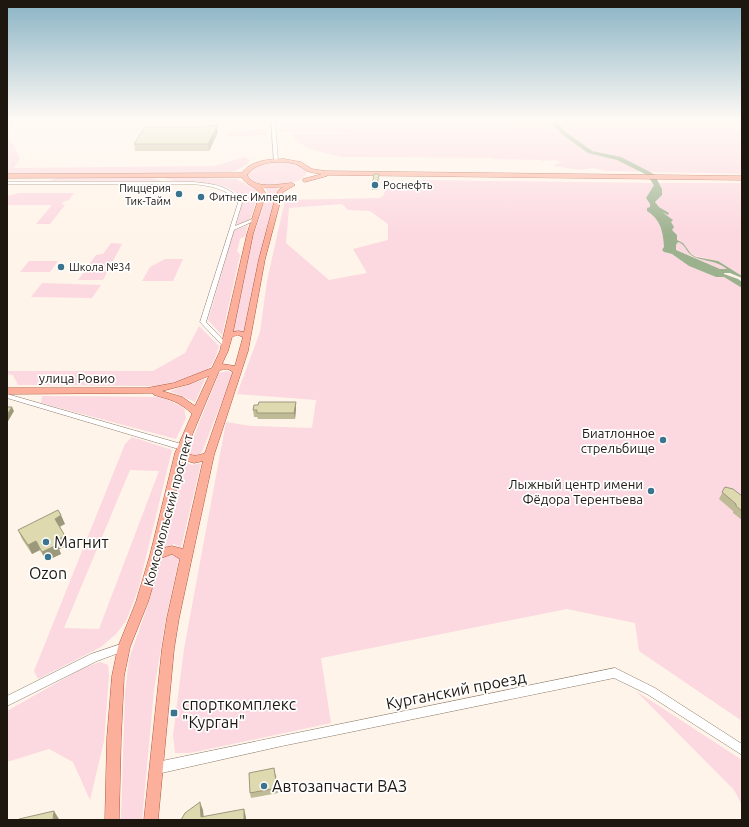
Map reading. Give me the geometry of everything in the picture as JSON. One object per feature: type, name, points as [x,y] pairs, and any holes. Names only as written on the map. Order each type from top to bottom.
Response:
[{"type":"main road","points":[[244,175],[250,168],[259,164],[276,161],[296,163],[309,170],[326,173],[468,176]]},
{"type":"main road","points":[[305,180],[309,175],[309,170]]},
{"type":"main road","points":[[7,176],[244,175]]},
{"type":"main road","points":[[244,175],[248,182],[273,187],[292,185],[326,175],[742,180]]},
{"type":"main road","name":"Комсомольский проспект","points":[[151,820],[168,649],[186,557],[209,455],[238,372],[247,336],[258,279],[268,204],[257,185]]},
{"type":"main road","name":"Комсомольский проспект","points":[[112,820],[114,731],[118,676],[124,647],[142,602],[156,555],[181,450],[225,345],[254,220],[281,191],[292,185]]},
{"type":"main road","points":[[240,279],[249,281],[258,279]]},
{"type":"main road","points":[[228,335],[238,333],[247,336]]},
{"type":"main road","points":[[215,370],[228,366],[238,372]]},
{"type":"main road","name":"улица Ровио","points":[[7,391],[147,391],[182,385],[215,370]]},
{"type":"main road","name":"улица Ровио","points":[[147,391],[170,395],[190,405],[196,413]]},
{"type":"main road","points":[[181,450],[187,459],[194,460],[209,455]]},
{"type":"main road","points":[[156,555],[171,549],[178,550],[186,557]]},
{"type":"street","points":[[31,182],[62,175]]},
{"type":"street","points":[[155,176],[176,183]]},
{"type":"street","points":[[7,183],[176,183],[209,185],[224,189],[234,195],[240,204],[203,322],[225,345]]},
{"type":"street","points":[[231,229],[254,220]]},
{"type":"street","points":[[7,396],[181,450]]},
{"type":"street","points":[[7,701],[94,657],[124,647]]},
{"type":"street","name":"Курганский проезд","points":[[157,768],[615,673],[651,691],[742,750]]},
{"type":"shaded area","points":[[7,158],[20,158],[14,168],[214,166],[243,158],[250,160],[248,164],[235,171],[214,174],[7,174]]},
{"type":"shaded area","points":[[431,158],[742,158],[742,174],[605,171],[593,168],[581,170],[553,166],[562,162],[555,160],[542,161],[493,158]]},
{"type":"shaded area","points":[[278,162],[289,162],[305,167],[307,173],[295,182],[277,185],[259,184],[252,181],[247,176],[248,172],[256,166]]},
{"type":"shaded area","points":[[643,173],[654,174],[662,189],[662,195],[655,202],[659,207],[669,213],[668,215],[662,212],[673,220],[671,222],[674,227],[672,230],[677,235],[677,240],[683,243],[691,254],[696,257],[718,261],[742,276],[742,278],[730,273],[724,273],[742,282],[742,288],[724,277],[716,277],[689,266],[672,254],[662,250],[664,247],[660,227],[655,218],[647,211],[650,204],[646,198],[654,185],[649,175]],"holes":[[[678,242],[691,255],[727,269],[720,269],[676,250],[676,245]]]},
{"type":"shaded area","points":[[61,177],[148,177],[161,181],[48,181]]},
{"type":"shaded area","points":[[163,177],[236,179],[256,189],[259,193],[250,220],[236,226],[243,200],[235,192],[215,184],[173,181]]},
{"type":"shaded area","points":[[422,180],[653,183],[654,185],[646,198],[650,204],[647,211],[655,218],[660,227],[664,248],[662,250],[672,254],[689,266],[716,277],[724,277],[742,288],[742,721],[639,651],[635,623],[567,609],[321,658],[331,723],[190,753],[175,753],[173,735],[184,649],[226,422],[251,426],[312,428],[316,400],[237,394],[260,332],[267,281],[285,200],[380,198],[384,195],[385,190],[394,184],[418,184]],"holes":[[[342,204],[348,210],[370,211],[388,224],[388,240],[353,249],[367,273],[329,280],[286,243],[289,208]]]},
{"type":"shaded area","points":[[659,183],[742,183],[742,276],[718,261],[691,254],[683,243],[677,240],[677,235],[671,230],[672,220],[662,212],[663,211],[655,202],[662,195],[662,189]]},
{"type":"shaded area","points":[[264,187],[283,188],[276,195],[264,237],[245,332],[233,331],[253,237],[267,195],[267,191]]},
{"type":"shaded area","points":[[19,193],[74,193],[69,200],[63,202],[62,204],[65,205],[50,224],[36,224],[52,205],[7,205],[7,196]]},
{"type":"shaded area","points":[[248,225],[245,236],[240,239],[237,251],[240,255],[222,335],[208,320],[234,231]]},
{"type":"shaded area","points":[[678,242],[683,244],[690,255],[715,261],[728,269],[720,269],[676,250],[676,245]]},
{"type":"shaded area","points":[[111,243],[122,244],[103,280],[78,280],[96,255],[103,254]]},
{"type":"shaded area","points":[[165,259],[183,259],[173,281],[142,281],[150,267]]},
{"type":"shaded area","points":[[29,261],[58,261],[50,272],[20,272]]},
{"type":"shaded area","points":[[42,283],[101,285],[92,298],[31,297]]},
{"type":"shaded area","points":[[199,326],[219,346],[215,358],[208,369],[191,378],[177,382],[157,386],[18,385],[13,375],[7,374],[7,371],[153,371],[185,353]]},
{"type":"shaded area","points":[[227,371],[233,373],[202,452],[197,456],[190,455],[188,451],[219,373]]},
{"type":"shaded area","points":[[205,379],[195,402],[170,391]]},
{"type":"shaded area","points":[[42,396],[161,397],[184,407],[186,418],[176,439],[41,403]]},
{"type":"shaded area","points":[[132,437],[172,450],[138,590],[126,621],[116,634],[101,647],[38,679],[34,671],[125,444]],"holes":[[[130,470],[159,471],[99,629],[64,628]]]},
{"type":"shaded area","points":[[185,462],[192,465],[201,463],[181,548],[174,544],[163,548]]},
{"type":"shaded area","points":[[170,554],[179,558],[165,623],[154,690],[142,820],[121,820],[125,693],[129,659],[148,605],[160,558]]},
{"type":"shaded area","points":[[100,662],[108,665],[109,675],[104,741],[90,800],[73,762],[49,749],[7,762],[7,711],[83,668]]},
{"type":"shaded area","points":[[636,691],[742,760],[742,805],[734,790]]},
{"type":"building","points":[[374,174],[379,174],[377,186],[372,186]]},
{"type":"building","points":[[259,402],[296,402],[294,413],[257,413],[257,410],[253,410],[254,405],[258,405]]},
{"type":"building","points":[[7,407],[12,407],[7,415]]},
{"type":"building","points":[[725,487],[733,489],[742,496],[742,511],[722,492]]},
{"type":"building","points":[[58,510],[61,515],[55,519],[65,536],[55,541],[57,545],[42,552],[36,541],[28,545],[18,530]]},
{"type":"building","name":"Автозапчасти ВАЗ","points":[[274,768],[277,788],[250,793],[249,773]]},
{"type":"building","points":[[200,802],[201,817],[244,809],[244,820],[181,820],[185,813]]},
{"type":"building","points":[[54,811],[53,820],[19,820],[19,819]]},
{"type":"waterway","points":[[617,158],[650,174],[656,184]]},
{"type":"place","name":"Роснефть","points":[[375,185]]},
{"type":"place","name":"Пиццерия Тик-Тайм","points":[[179,194]]},
{"type":"place","name":"Фитнес Империя","points":[[201,197]]},
{"type":"place","name":"Школа №34","points":[[61,267]]},
{"type":"place","name":"Биатлонное стрельбище","points":[[663,440]]},
{"type":"place","name":"Лыжный центр имени Фёдора Терентьева","points":[[651,491]]},
{"type":"place","name":"Магнит","points":[[46,542]]},
{"type":"place","name":"Ozon","points":[[48,557]]},
{"type":"place","name":"спорткомплекс \"Курган\"","points":[[174,713]]},
{"type":"place","name":"Автозапчасти ВАЗ","points":[[264,786]]}]
